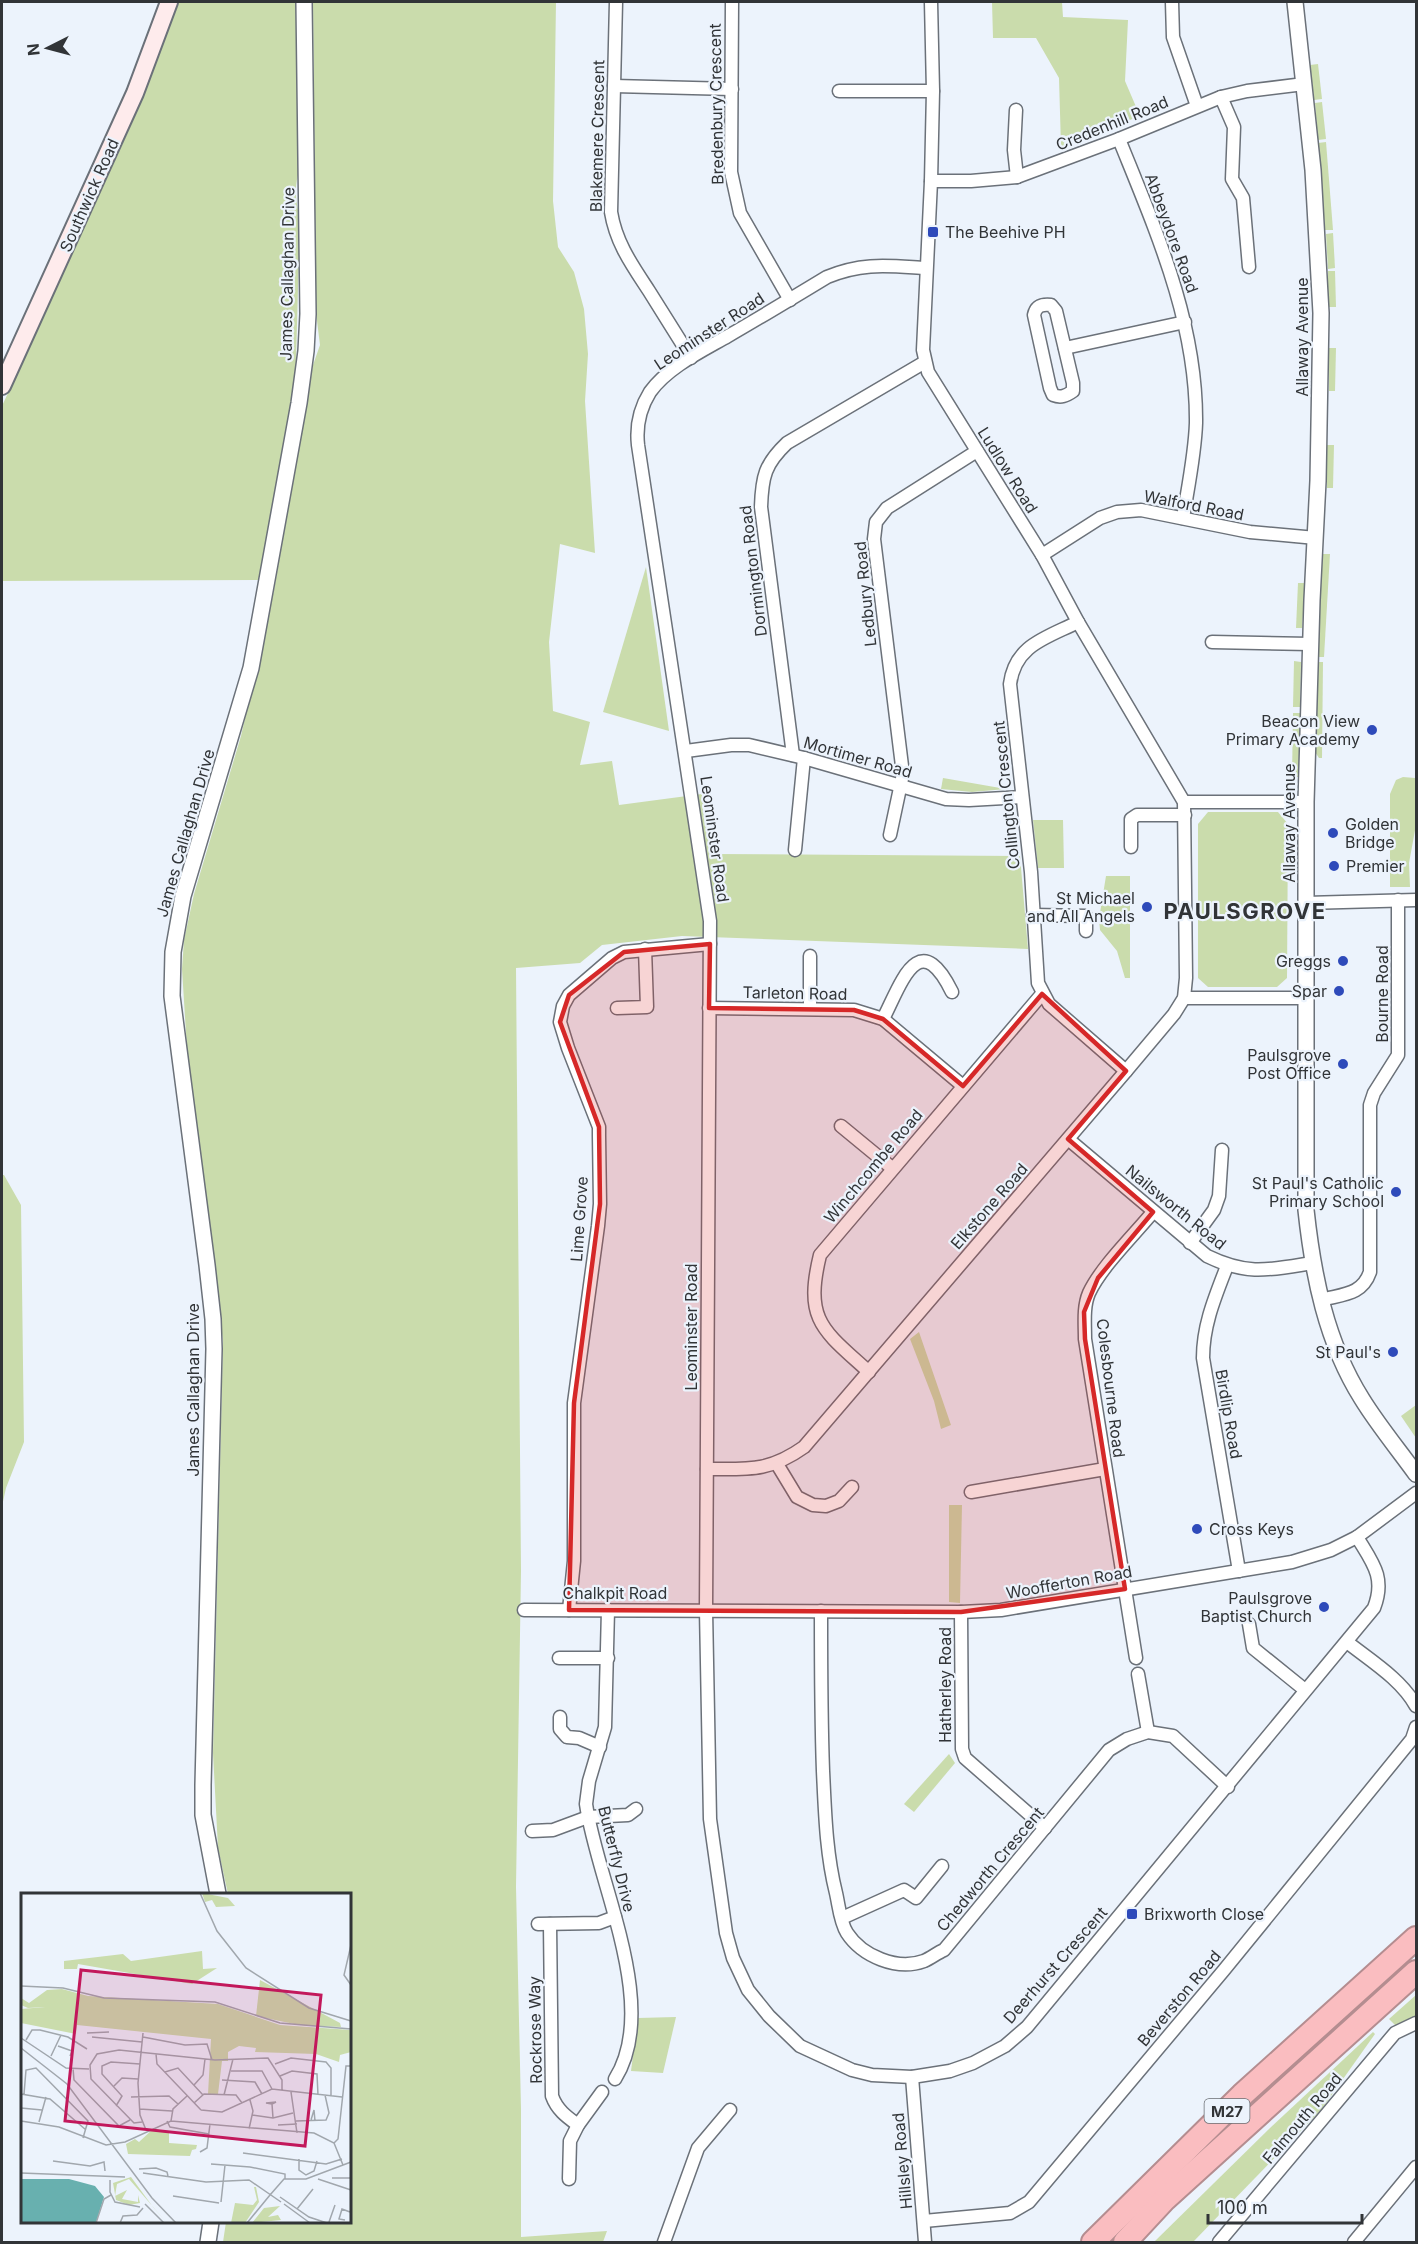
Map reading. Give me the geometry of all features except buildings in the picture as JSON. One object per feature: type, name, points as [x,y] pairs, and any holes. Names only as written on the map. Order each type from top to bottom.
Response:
[{"type":"highway","name":"M27","points":[[1093,2242],[1242,2096],[1416,1938]]},
{"type":"highway","name":"M27","points":[[1125,2242],[1174,2191],[1416,1972]]},
{"type":"main road","name":"Southwick Road","points":[[2,386],[135,93],[169,2]]},
{"type":"street","name":"James Callaghan Drive","points":[[219,1893],[203,1815],[213,1319],[175,1030],[171,973],[183,896],[251,668],[299,403],[308,314],[304,2]]},
{"type":"street","name":"Blakemere Crescent","points":[[616,2],[611,212],[613,228],[628,260],[691,358]]},
{"type":"street","name":"Bredenbury Crescent","points":[[732,2],[731,172],[733,191],[740,213],[790,300]]},
{"type":"street","name":"Ludlow Road","points":[[931,2],[933,90],[931,181],[923,350],[928,372],[1042,555],[1078,622],[1184,802]]},
{"type":"street","points":[[1172,2],[1173,37],[1197,106]]},
{"type":"street","name":"Allaway Avenue","points":[[1295,2],[1313,170],[1321,313],[1320,422],[1310,644],[1306,802],[1306,1210],[1312,1263],[1331,1334],[1362,1399],[1416,1474]]},
{"type":"street","name":"Credenhill Road","points":[[931,181],[972,181],[1017,177],[1119,139],[1221,97],[1247,91],[1304,84]]},
{"type":"street","points":[[614,86],[732,89]]},
{"type":"street","points":[[839,91],[933,90]]},
{"type":"street","points":[[1221,97],[1234,127],[1232,179],[1243,198],[1249,267]]},
{"type":"street","points":[[1016,110],[1014,150],[1017,177]]},
{"type":"street","name":"Abbeydore Road","points":[[1119,139],[1173,277],[1185,322],[1194,385],[1196,424],[1183,518]]},
{"type":"street","name":"Leominster Road","points":[[706,1610],[710,921],[637,438],[641,414],[651,391],[669,374],[691,358],[827,277],[860,266],[926,268]]},
{"type":"street","points":[[1051,305],[1056,311],[1065,348],[1073,391],[1060,397],[1053,395],[1050,388],[1036,326],[1035,309],[1051,305]]},
{"type":"street","points":[[1065,348],[1185,322]]},
{"type":"street","name":"Dormington Road","points":[[795,850],[799,757],[761,507],[762,483],[772,458],[787,443],[925,362]]},
{"type":"street","name":"Ledbury Road","points":[[890,835],[903,774],[874,539],[876,522],[887,508],[977,451]]},
{"type":"street","name":"Walford Road","points":[[1042,555],[1100,518],[1117,512],[1141,510],[1250,532],[1316,538]]},
{"type":"street","name":"Collington Crescent","points":[[1042,994],[1038,983],[1034,915],[1010,684],[1012,672],[1025,650],[1078,622]]},
{"type":"street","points":[[1212,642],[1310,644]]},
{"type":"street","name":"Mortimer Road","points":[[686,751],[749,745],[946,799],[1022,797]]},
{"type":"street","points":[[1306,802],[1184,802],[1186,978],[1184,998],[1306,998]]},
{"type":"street","points":[[1131,847],[1131,819],[1137,815],[1185,815]]},
{"type":"street","name":"Bourne Road","points":[[1321,1300],[1359,1290],[1367,1282],[1370,1272],[1370,1105],[1374,1094],[1398,1055],[1398,900]]},
{"type":"street","points":[[1306,903],[1416,900]]},
{"type":"street","points":[[1034,915],[1086,916],[1086,931]]},
{"type":"street","name":"Lime Grove","points":[[569,1610],[574,1561],[574,1403],[600,1204],[599,1127],[564,1038],[561,1022],[563,1006],[569,995],[581,984],[612,958],[624,952],[710,944]]},
{"type":"street","points":[[617,1008],[647,1007],[645,950]]},
{"type":"street","points":[[810,956],[810,1008]]},
{"type":"street","points":[[883,1019],[909,967],[919,962],[929,963],[939,970],[952,992]]},
{"type":"street","points":[[1042,994],[1049,1004],[1126,1071]]},
{"type":"street","name":"Winchcombe Road","points":[[869,1372],[826,1332],[816,1310],[813,1281],[820,1255],[1042,994]]},
{"type":"street","name":"Elkstone Road","points":[[707,1469],[755,1468],[777,1464],[804,1447],[1126,1071],[1174,1014],[1184,998]]},
{"type":"street","name":"Tarleton Road","points":[[709,1008],[854,1010],[883,1019],[963,1086]]},
{"type":"street","points":[[841,1126],[892,1168]]},
{"type":"street","name":"Nailsworth Road","points":[[1068,1139],[1207,1256],[1227,1266],[1243,1270],[1266,1271],[1312,1263]]},
{"type":"street","points":[[1190,1243],[1214,1210],[1218,1196],[1222,1150]]},
{"type":"street","name":"Colesbourne Road","points":[[1136,1658],[1084,1339],[1084,1312],[1089,1294],[1098,1278],[1153,1212]]},
{"type":"street","name":"Birdlip Road","points":[[1227,1266],[1207,1320],[1203,1339],[1203,1358],[1239,1570]]},
{"type":"street","points":[[777,1464],[797,1497],[813,1505],[826,1506],[839,1501],[852,1487]]},
{"type":"street","points":[[970,1492],[1105,1469]]},
{"type":"street","name":"Woofferton Road","points":[[706,1610],[961,1612],[1001,1610],[1292,1562],[1331,1550],[1357,1537],[1416,1492]]},
{"type":"street","name":"Deerhurst Crescent","points":[[706,1610],[710,1819],[718,1885],[726,1933],[733,1958],[748,1990],[769,2016],[800,2046],[852,2070],[872,2075],[912,2077],[951,2071],[973,2063],[1005,2046],[1027,2027],[1347,1642],[1374,1608],[1378,1596],[1377,1569],[1357,1537]]},
{"type":"street","name":"Chalkpit Road","points":[[524,1610],[706,1610]]},
{"type":"street","name":"Butterfly Drive","points":[[608,1610],[605,1727],[589,1781],[586,1804],[624,1949],[629,1978],[631,2021],[624,2065],[615,2079]]},
{"type":"street","name":"Chedworth Crescent","points":[[821,1611],[821,1715],[825,1823],[832,1876],[847,1933],[860,1947],[877,1958],[899,1963],[922,1962],[944,1950],[1109,1750],[1128,1739],[1148,1732]]},
{"type":"street","name":"Hatherley Road","points":[[961,1612],[962,1749],[965,1758],[1045,1828]]},
{"type":"street","points":[[1249,1624],[1253,1648],[1305,1690]]},
{"type":"street","points":[[1347,1642],[1409,1693],[1416,1706]]},
{"type":"street","points":[[559,1658],[608,1658]]},
{"type":"street","points":[[1138,1674],[1148,1732],[1173,1736],[1228,1786]]},
{"type":"street","points":[[560,1717],[560,1729],[567,1737],[579,1738],[600,1746]]},
{"type":"street","name":"Beverston Road","points":[[924,2221],[1010,2212],[1029,2202],[1224,1970],[1412,1739],[1416,1727]]},
{"type":"street","points":[[532,1831],[553,1830],[588,1817],[628,1815],[636,1809]]},
{"type":"street","points":[[842,1918],[904,1890],[916,1898],[942,1866]]},
{"type":"street","name":"Rockrose Way","points":[[578,2125],[562,2113],[552,2096],[544,1924],[599,1923],[615,1917]]},
{"type":"street","name":"Falmouth Road","points":[[1219,2242],[1395,2033],[1416,2024]]},
{"type":"street","name":"Hillsley Road","points":[[912,2077],[925,2242]]},
{"type":"street","points":[[569,2179],[570,2141],[578,2125],[602,2092]]},
{"type":"street","points":[[664,2242],[698,2148],[730,2110]]},
{"type":"street","points":[[1354,2242],[1416,2167]]},
{"type":"street","points":[[208,2242],[211,2223]]},
{"type":"highlighted area","points":[[710,944],[709,1008],[854,1010],[883,1019],[963,1086],[1042,994],[1126,1071],[1068,1139],[1153,1212],[1098,1278],[1084,1312],[1085,1339],[1125,1589],[961,1612],[569,1610],[574,1403],[600,1204],[599,1127],[560,1022],[569,995],[624,952]]},
{"type":"green space","points":[[175,2],[297,2],[300,168],[296,193],[300,218],[295,395],[261,580],[2,581],[2,406],[126,136]]},
{"type":"green space","points":[[313,2],[556,2],[553,201],[558,247],[574,272],[584,309],[588,354],[585,401],[595,553],[560,544],[549,642],[553,711],[590,722],[580,765],[612,761],[619,805],[702,794],[711,854],[1020,856],[1028,949],[682,936],[602,945],[580,963],[516,968],[521,1571],[516,1887],[521,2109],[521,2237],[607,2231],[603,2242],[223,2242],[226,2223],[351,2223],[351,1893],[228,1893],[218,1848],[213,1753],[223,1341],[187,1049],[182,969],[184,940],[194,894],[241,736],[274,590],[313,365],[320,345],[316,313]]},
{"type":"green space","points":[[992,2],[1062,2],[1063,17],[1128,20],[1125,81],[1140,116],[1061,147],[1059,78],[1036,38],[993,38]]},
{"type":"green space","points":[[1318,64],[1322,99],[1314,100],[1310,65]]},
{"type":"green space","points":[[1322,102],[1326,139],[1318,140],[1315,103]]},
{"type":"green space","points":[[1326,142],[1333,230],[1325,230],[1318,143]]},
{"type":"green space","points":[[1333,233],[1335,268],[1328,269],[1326,234]]},
{"type":"green space","points":[[1328,271],[1335,271],[1336,307],[1328,307]]},
{"type":"green space","points":[[1329,348],[1336,348],[1335,391],[1329,391]]},
{"type":"green space","points":[[1327,445],[1334,445],[1333,488],[1327,488]]},
{"type":"green space","points":[[1322,554],[1330,554],[1324,657],[1316,657]]},
{"type":"green space","points":[[646,567],[669,731],[603,712]]},
{"type":"green space","points":[[1298,583],[1305,583],[1302,628],[1296,628]]},
{"type":"green space","points":[[1294,661],[1301,662],[1300,707],[1293,707]]},
{"type":"green space","points":[[1316,662],[1323,662],[1322,758],[1319,758],[1315,752]]},
{"type":"green space","points":[[1293,713],[1300,713],[1299,777],[1292,777]]},
{"type":"green space","points":[[1403,777],[1415,778],[1416,783],[1416,825],[1409,863],[1410,887],[1390,887],[1390,794],[1396,780]]},
{"type":"green space","points":[[943,778],[1006,789],[972,792],[941,789]]},
{"type":"green space","points":[[1208,812],[1278,812],[1288,824],[1287,978],[1277,987],[1208,987],[1198,978],[1198,824]]},
{"type":"green space","points":[[1033,820],[1063,820],[1064,868],[1038,868]]},
{"type":"green space","points":[[1106,876],[1130,876],[1130,978],[1125,978],[1117,951],[1100,930],[1099,919]]},
{"type":"green space","points":[[2,1175],[21,1205],[24,1442],[6,1488],[2,1506]]},
{"type":"green space","points":[[919,1332],[951,1425],[941,1429],[934,1401],[910,1339]]},
{"type":"green space","points":[[1416,1405],[1416,1438],[1401,1416]]},
{"type":"green space","points":[[949,1505],[962,1505],[960,1603],[949,1602]]},
{"type":"green space","points":[[949,1754],[955,1763],[914,1812],[904,1804]]},
{"type":"green space","points":[[1416,1995],[1416,2019],[1398,2028],[1389,2019]]},
{"type":"green space","points":[[676,2017],[663,2073],[631,2071],[638,2018]]},
{"type":"green space","points":[[1373,2032],[1375,2034],[1321,2110],[1193,2242],[1154,2242],[1270,2128]]},
{"type":"place","name":"The Beehive PH","points":[[933,232]]},
{"type":"place","name":"Beacon View Primary Academy","points":[[1372,730]]},
{"type":"place","name":"Golden Bridge","points":[[1333,833]]},
{"type":"place","name":"Premier","points":[[1334,866]]},
{"type":"place","name":"St Michael and All Angels","points":[[1147,907]]},
{"type":"place","name":"Greggs","points":[[1343,961]]},
{"type":"place","name":"Spar","points":[[1339,991]]},
{"type":"place","name":"Paulsgrove Post Office","points":[[1343,1064]]},
{"type":"place","name":"St Paul's Catholic Primary School","points":[[1396,1192]]},
{"type":"place","name":"St Paul's","points":[[1393,1352]]},
{"type":"place","name":"Cross Keys","points":[[1197,1529]]},
{"type":"place","name":"Paulsgrove Baptist Church","points":[[1324,1607]]},
{"type":"place","name":"Brixworth Close","points":[[1132,1914]]},
{"type":"district","name":"PAULSGROVE","points":[[1245,911]]}]
